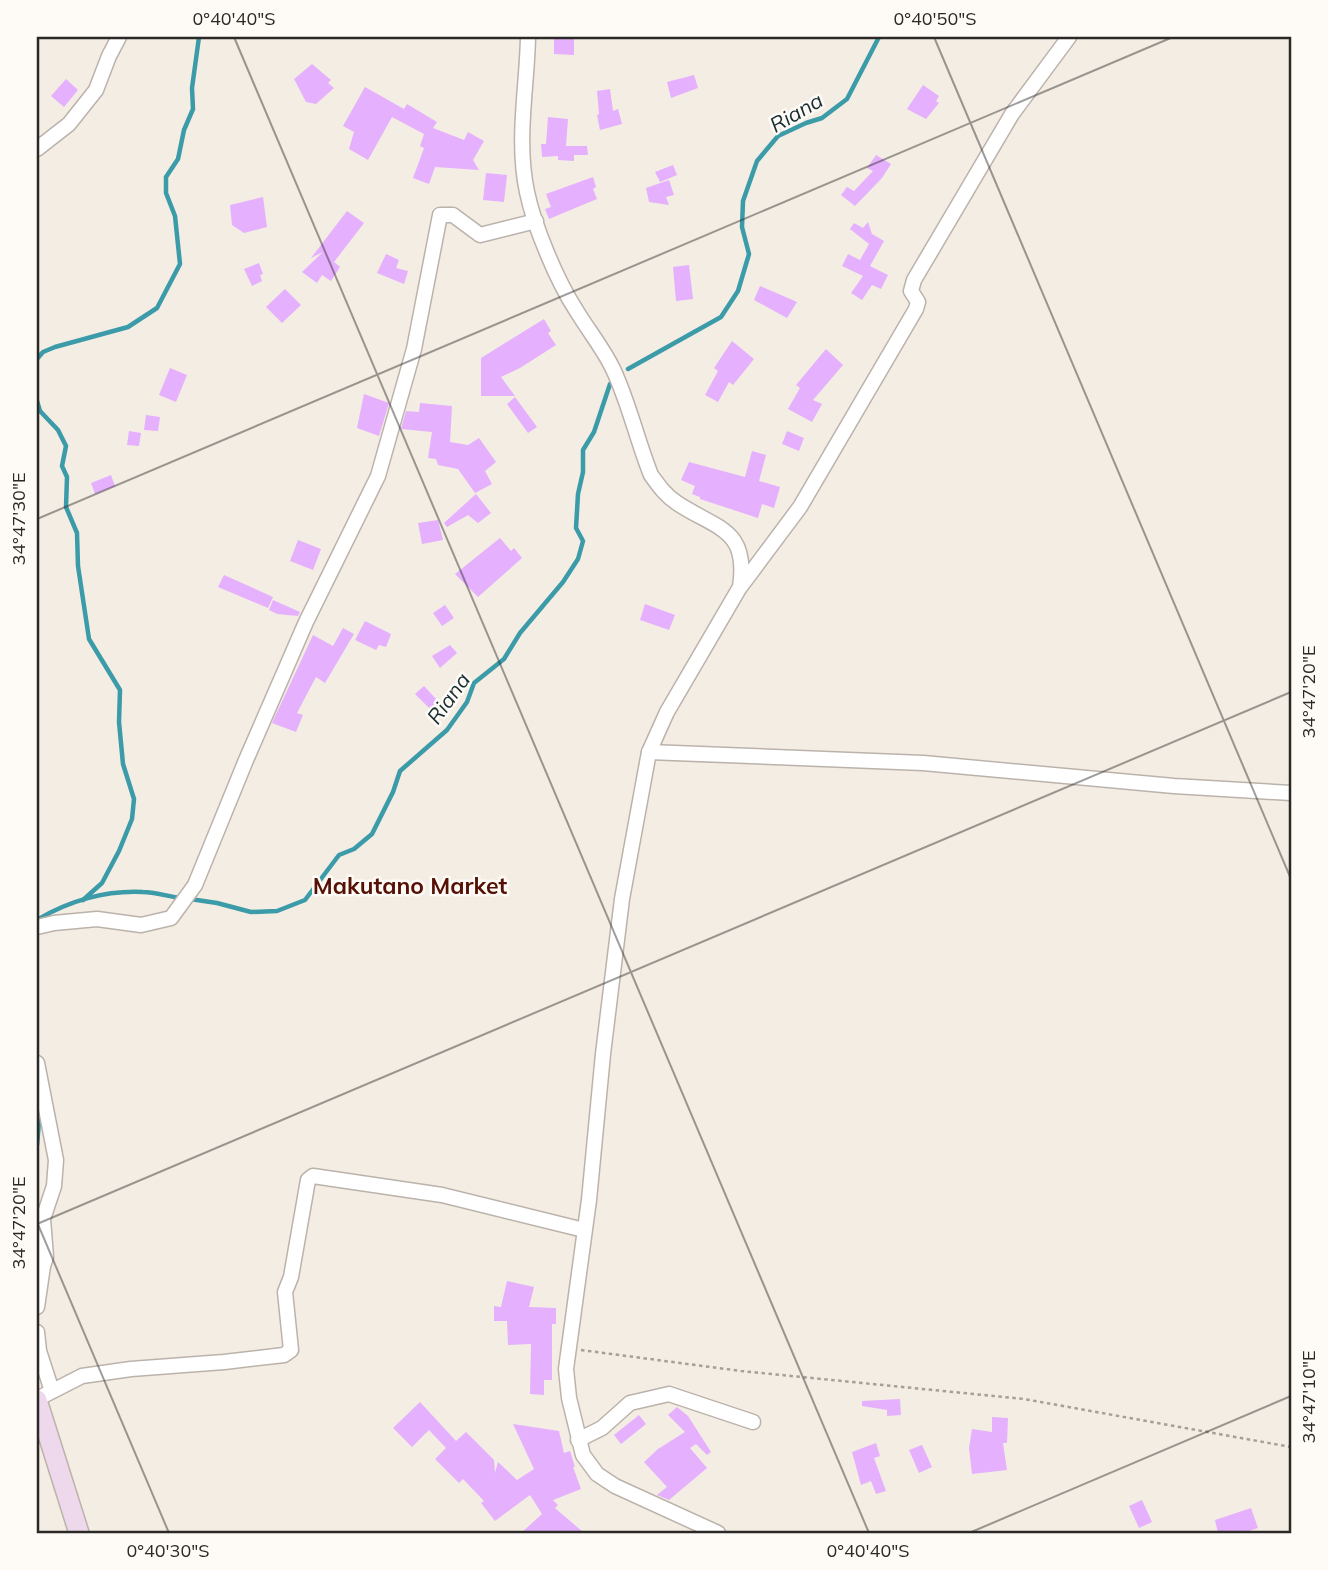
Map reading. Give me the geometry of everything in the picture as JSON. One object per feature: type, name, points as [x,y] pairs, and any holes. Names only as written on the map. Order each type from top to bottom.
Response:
[{"type":"main road","points":[[42,1397],[79,1533]]},
{"type":"street","points":[[37,149],[69,124],[96,90],[109,55],[120,37]]},
{"type":"street","points":[[528,37],[521,129],[527,193],[536,221],[575,309],[613,369],[651,475],[662,490],[677,503],[719,526],[731,537],[743,566],[740,587]]},
{"type":"street","points":[[718,1533],[615,1486],[597,1474],[583,1455],[578,1440],[566,1369],[589,1200],[622,899],[649,752],[667,712],[740,587],[800,507],[916,309],[918,302],[911,291],[914,280],[1012,114],[1069,37]]},
{"type":"street","points":[[37,927],[97,919],[141,925],[171,918],[195,885],[306,622],[379,476],[414,349],[440,215],[453,215],[480,235],[536,221]]},
{"type":"street","points":[[649,752],[923,764],[1174,786],[1291,793]]},
{"type":"street","points":[[37,1063],[56,1160],[54,1186],[43,1219],[46,1257],[37,1307]]},
{"type":"street","points":[[37,1332],[42,1397],[82,1376],[284,1355],[291,1350],[285,1292],[291,1277],[308,1180],[313,1176],[442,1195],[584,1230]]},
{"type":"street","points":[[578,1440],[602,1428],[630,1403],[669,1394],[753,1422]]},
{"type":"path","points":[[569,1348],[741,1371],[1024,1399],[1291,1447]]},
{"type":"building","points":[[554,37],[574,37],[574,55],[554,54]]},
{"type":"building","points":[[312,64],[331,80],[328,83],[334,88],[316,104],[306,102],[294,79]]},
{"type":"building","points":[[694,75],[698,88],[671,98],[667,82]]},
{"type":"building","points":[[66,79],[78,90],[64,107],[51,96]]},
{"type":"building","points":[[923,85],[939,96],[936,101],[939,103],[926,119],[907,109]]},
{"type":"building","points":[[365,87],[404,109],[407,104],[437,122],[433,128],[464,140],[468,132],[484,141],[473,160],[479,170],[435,167],[429,184],[413,178],[424,148],[420,146],[424,134],[392,117],[368,160],[349,149],[354,132],[343,126]]},
{"type":"building","points":[[610,89],[613,111],[618,109],[622,124],[600,130],[597,91]]},
{"type":"building","points":[[548,117],[568,119],[566,146],[587,146],[588,155],[574,155],[574,161],[558,160],[558,156],[542,157],[541,144],[546,144]]},
{"type":"building","points":[[876,155],[891,164],[882,178],[855,206],[841,195],[847,187],[854,191],[873,171],[867,168]]},
{"type":"building","points":[[673,165],[677,175],[660,182],[655,172]]},
{"type":"building","points":[[486,173],[507,175],[504,202],[483,200]]},
{"type":"building","points":[[593,177],[596,187],[593,189],[597,199],[549,219],[545,209],[551,207],[546,194]]},
{"type":"building","points":[[669,180],[674,195],[666,197],[669,205],[649,202],[646,188]]},
{"type":"building","points":[[263,197],[267,227],[244,233],[232,225],[230,205]]},
{"type":"building","points":[[347,211],[364,223],[334,262],[340,267],[331,281],[322,275],[317,283],[302,272],[323,252],[311,258]]},
{"type":"building","points":[[868,222],[872,234],[884,241],[870,266],[888,275],[881,289],[872,285],[862,300],[851,293],[863,276],[842,266],[848,254],[860,260],[869,244],[850,229],[854,223],[863,228]]},
{"type":"building","points":[[386,254],[399,260],[396,268],[408,271],[404,284],[377,273]]},
{"type":"building","points":[[259,263],[263,274],[260,275],[262,281],[252,286],[244,269]]},
{"type":"building","points":[[689,265],[693,299],[676,301],[673,267]]},
{"type":"building","points":[[760,286],[797,302],[787,318],[754,300]]},
{"type":"building","points":[[285,289],[301,305],[282,323],[266,307]]},
{"type":"building","points":[[544,319],[551,331],[548,333],[556,345],[501,377],[515,396],[481,396],[481,358]]},
{"type":"building","points":[[732,341],[754,359],[733,385],[729,382],[718,402],[705,395],[718,371],[714,368]]},
{"type":"building","points":[[826,349],[843,365],[813,400],[822,404],[812,422],[788,409],[800,388],[796,385]]},
{"type":"building","points":[[170,368],[187,375],[176,402],[159,395]]},
{"type":"building","points":[[364,394],[389,403],[379,436],[357,428]]},
{"type":"building","points":[[515,397],[537,427],[528,433],[507,404]]},
{"type":"building","points":[[420,403],[452,406],[450,442],[468,445],[479,438],[496,462],[485,471],[492,484],[475,493],[458,469],[438,465],[436,459],[428,458],[432,432],[401,429],[406,411],[419,412]]},
{"type":"building","points":[[146,415],[160,417],[158,431],[144,430]]},
{"type":"building","points":[[129,431],[141,433],[139,446],[127,445]]},
{"type":"building","points":[[787,431],[804,438],[799,451],[782,444]]},
{"type":"building","points":[[752,451],[766,455],[759,481],[780,487],[774,508],[762,504],[758,518],[700,499],[692,494],[695,486],[681,480],[689,462],[745,477]]},
{"type":"building","points":[[111,475],[115,486],[95,494],[91,483]]},
{"type":"building","points":[[476,494],[491,513],[478,523],[468,515],[447,527],[444,523]]},
{"type":"building","points":[[438,520],[443,540],[422,544],[418,523]]},
{"type":"building","points":[[500,538],[511,551],[514,548],[522,558],[478,597],[455,574]]},
{"type":"building","points":[[298,540],[321,549],[313,570],[290,561]]},
{"type":"building","points":[[224,575],[273,597],[268,608],[218,587]]},
{"type":"building","points":[[273,600],[300,612],[298,616],[277,614],[269,610]]},
{"type":"building","points":[[645,604],[675,615],[669,630],[640,620]]},
{"type":"building","points":[[445,605],[454,618],[442,626],[433,613]]},
{"type":"building","points":[[365,621],[391,634],[386,647],[379,645],[376,650],[355,640]]},
{"type":"building","points":[[343,628],[354,634],[325,683],[316,677],[297,713],[303,715],[296,732],[272,723],[313,635],[333,646]]},
{"type":"building","points":[[450,645],[457,653],[440,668],[432,656]]},
{"type":"building","points":[[424,686],[438,701],[430,709],[415,694]]},
{"type":"building","points":[[507,1281],[534,1287],[529,1307],[556,1308],[556,1324],[552,1324],[552,1380],[544,1380],[544,1395],[530,1394],[531,1344],[508,1345],[507,1321],[494,1321],[494,1306],[501,1307]]},
{"type":"building","points":[[900,1399],[901,1415],[887,1416],[887,1410],[862,1406],[862,1401]]},
{"type":"building","points":[[420,1402],[456,1441],[466,1432],[494,1460],[495,1473],[498,1462],[517,1480],[534,1469],[513,1424],[559,1431],[564,1453],[570,1451],[581,1489],[553,1500],[558,1505],[555,1508],[584,1533],[521,1533],[542,1514],[530,1495],[495,1521],[481,1503],[484,1501],[463,1479],[459,1483],[435,1459],[446,1448],[429,1430],[412,1447],[393,1428]]},
{"type":"building","points":[[677,1407],[688,1416],[711,1452],[707,1455],[696,1444],[690,1448],[707,1468],[669,1500],[657,1495],[667,1487],[644,1462],[658,1449],[685,1432],[668,1415]]},
{"type":"building","points":[[639,1415],[646,1424],[621,1444],[614,1435]]},
{"type":"building","points":[[992,1417],[1008,1418],[1007,1443],[1003,1443],[1007,1470],[972,1474],[969,1448],[972,1429],[992,1432]]},
{"type":"building","points":[[876,1443],[880,1456],[874,1458],[886,1491],[876,1494],[871,1481],[861,1485],[852,1452]]},
{"type":"building","points":[[922,1445],[932,1467],[919,1473],[909,1450]]},
{"type":"building","points":[[1142,1500],[1152,1522],[1139,1528],[1129,1506]]},
{"type":"building","points":[[1251,1508],[1258,1528],[1243,1533],[1218,1533],[1215,1520]]},
{"type":"waterway","points":[[37,359],[43,352],[55,347],[128,327],[157,308],[180,264],[175,216],[166,193],[166,177],[178,159],[184,130],[193,109],[192,88],[199,37]]},
{"type":"waterway","name":"Riana","points":[[628,369],[721,317],[738,291],[749,254],[742,227],[743,201],[757,161],[778,136],[822,118],[847,99],[879,37]]},
{"type":"waterway","name":"Riana","points":[[190,899],[251,912],[277,911],[305,900],[339,855],[354,849],[372,834],[393,792],[400,771],[447,730],[467,702],[474,683],[504,659],[520,633],[563,582],[578,559],[583,541],[576,528],[583,450],[594,432],[610,384]]},
{"type":"waterway","points":[[37,401],[40,411],[58,430],[66,446],[62,466],[67,477],[66,507],[77,533],[78,566],[89,639],[120,690],[119,722],[123,764],[134,799],[132,819],[119,851],[102,883],[83,900]]},
{"type":"waterway","name":"Riana","points":[[37,920],[61,907],[101,895],[148,892],[182,898]]},
{"type":"waterway","name":"Riana","points":[[37,1145],[40,1110]]},
{"type":"district","name":"Makutano Market","points":[[410,885]]}]
